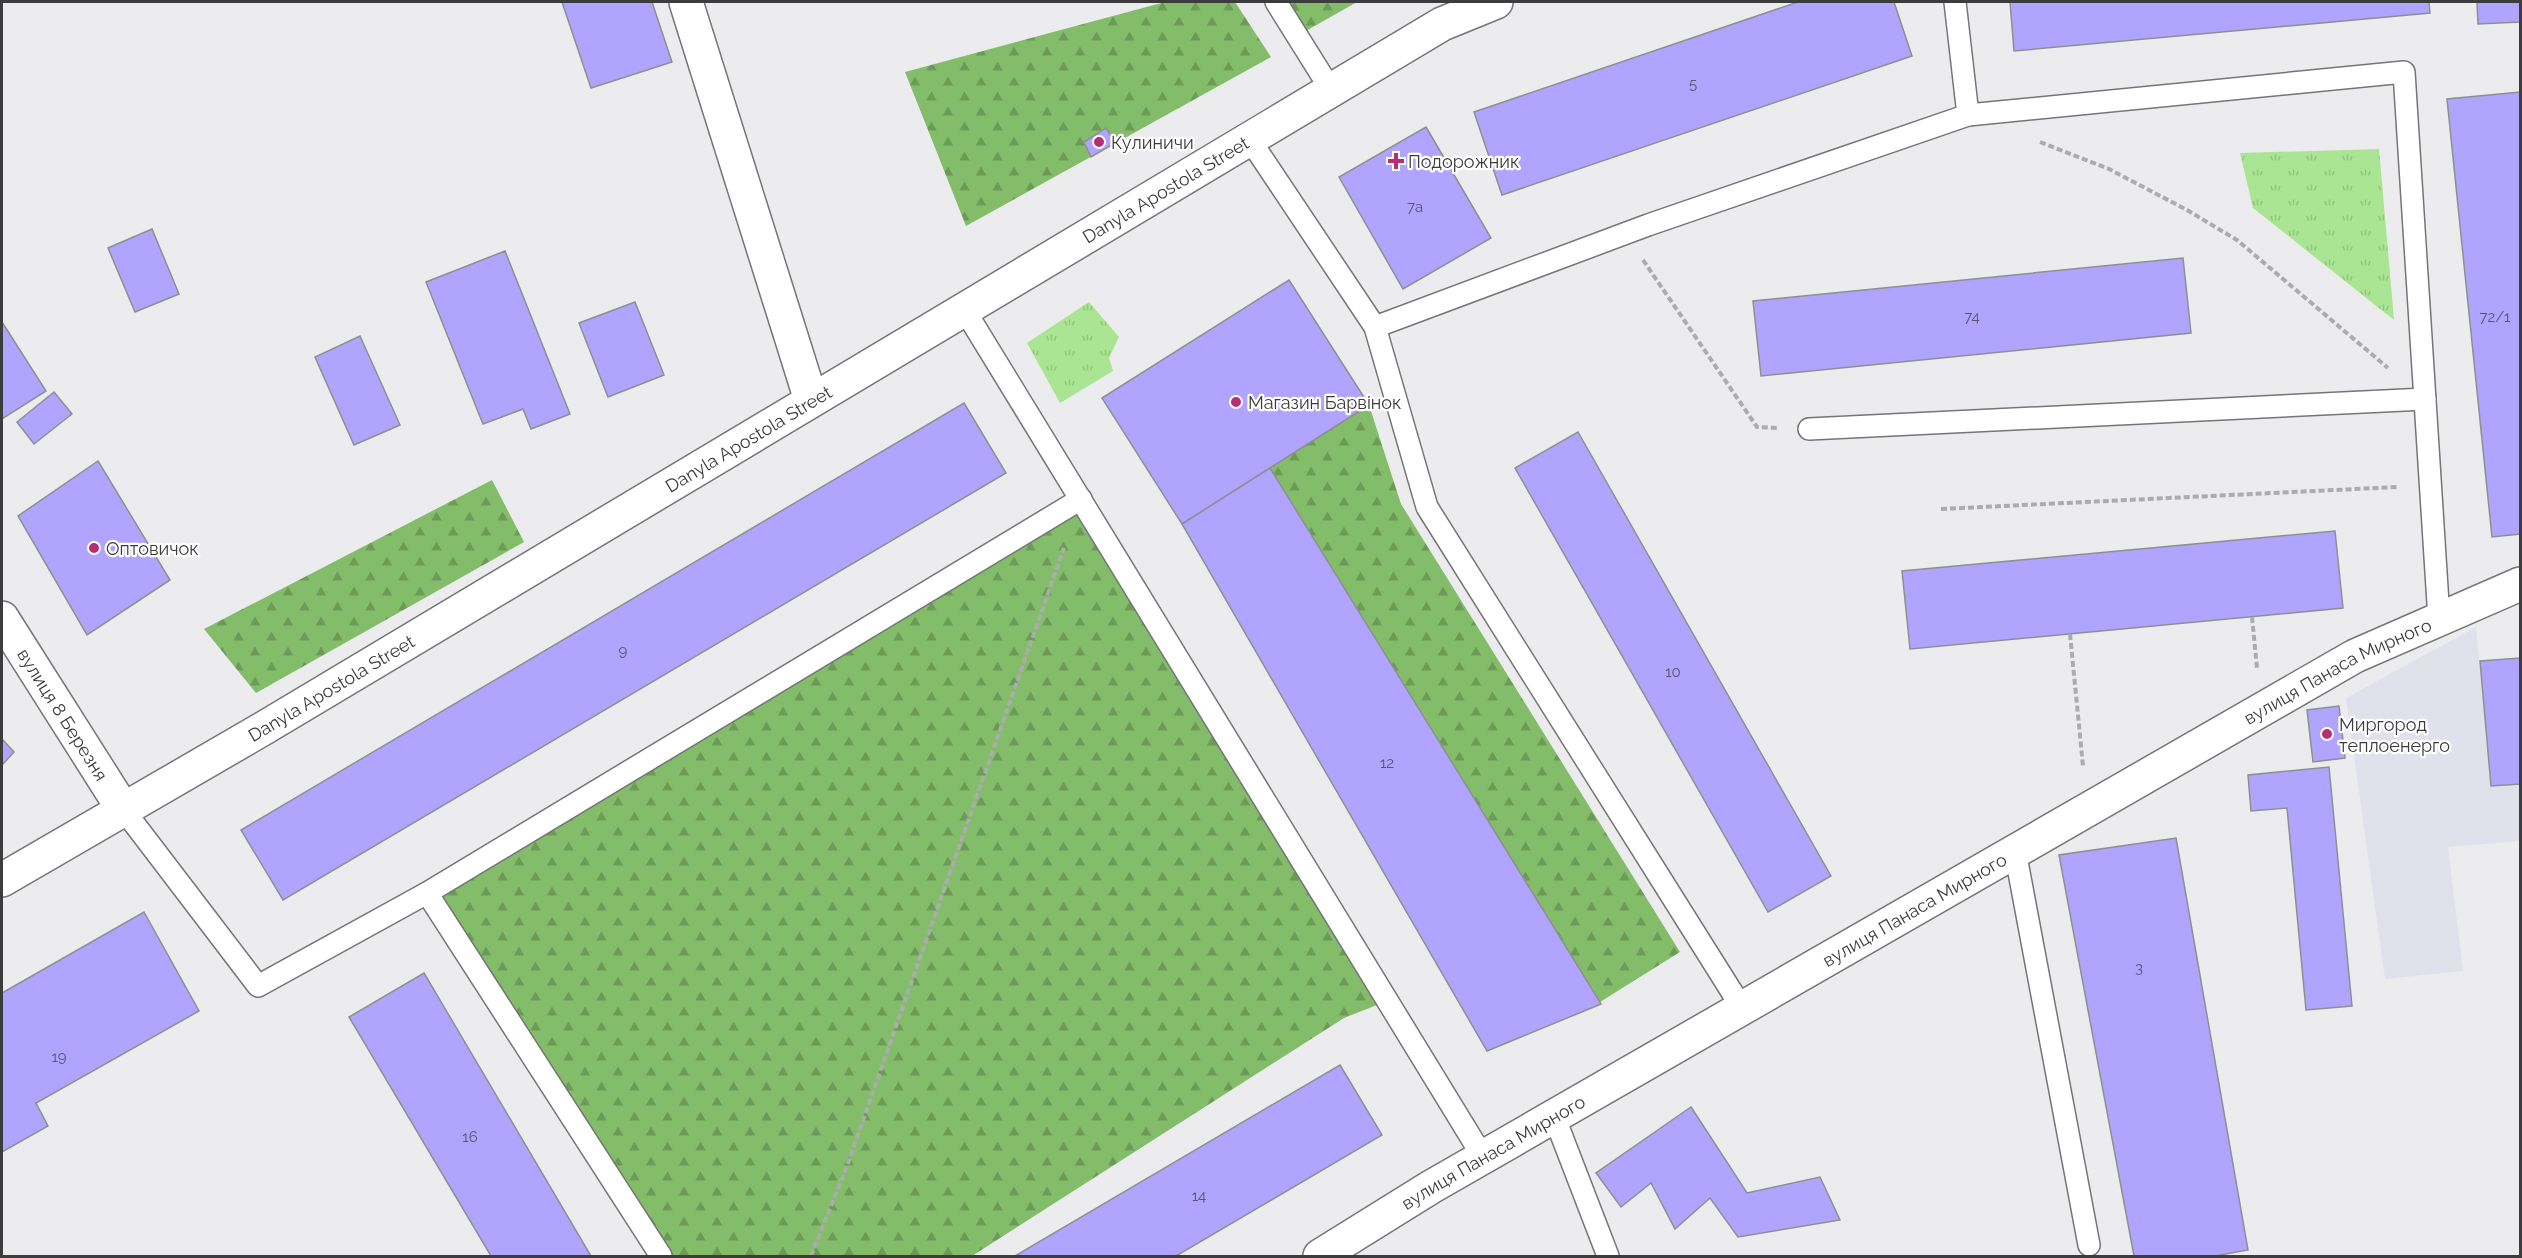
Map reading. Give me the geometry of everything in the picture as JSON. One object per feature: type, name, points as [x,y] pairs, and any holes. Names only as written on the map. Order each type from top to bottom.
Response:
[{"type":"street","points":[[686,2],[811,400]]},
{"type":"street","name":"Danyla Apostola Street","points":[[2,880],[1442,24],[1496,2]]},
{"type":"street","name":"вулиця Панаса Мирного","points":[[1320,1257],[1483,1157],[2355,656],[2520,584]]},
{"type":"street","name":"вулиця 8 Березня","points":[[2,618],[123,809]]},
{"type":"lane","points":[[1276,2],[1331,90]]},
{"type":"lane","points":[[1955,2],[1968,115]]},
{"type":"lane","points":[[1375,327],[1625,233],[1968,115],[2404,72],[2439,619]]},
{"type":"lane","points":[[1250,140],[1375,327],[1427,507],[1742,1008]]},
{"type":"lane","points":[[964,309],[1483,1157]]},
{"type":"lane","points":[[1809,429],[2425,399]]},
{"type":"lane","points":[[123,809],[258,987],[427,893],[1081,499]]},
{"type":"lane","points":[[2015,851],[2089,1245]]},
{"type":"lane","points":[[427,893],[662,1257]]},
{"type":"lane","points":[[1554,1116],[1608,1257]]},
{"type":"path","points":[[2033,140],[2109,169],[2187,210],[2237,240],[2425,399]]},
{"type":"path","points":[[1625,233],[1756,427],[1809,429]]},
{"type":"path","points":[[1941,509],[2431,485]]},
{"type":"path","points":[[811,1257],[851,1155],[1081,499]]},
{"type":"path","points":[[2252,617],[2260,710]]},
{"type":"path","points":[[2070,634],[2088,809]]},
{"type":"shaded area","points":[[2476,627],[2491,786],[2520,784],[2520,841],[2448,847],[2463,971],[2385,979],[2346,698]]},
{"type":"green space","points":[[1165,2],[1235,2],[1271,57],[966,226],[905,72]]},
{"type":"green space","points":[[1276,2],[1357,2],[1297,36]]},
{"type":"green space","points":[[2379,149],[2394,320],[2253,208],[2240,153]]},
{"type":"green space","points":[[1089,302],[1119,337],[1109,358],[1113,371],[1060,403],[1027,343]]},
{"type":"green space","points":[[1369,405],[1401,504],[1680,952],[1600,1002],[1270,468]]},
{"type":"green space","points":[[492,480],[524,542],[256,693],[204,629]]},
{"type":"green space","points":[[1081,499],[1387,1001],[1344,1018],[972,1256],[661,1256],[427,893]]},
{"type":"building","points":[[562,2],[652,2],[672,62],[591,88]]},
{"type":"building","points":[[1798,2],[1894,2],[1912,56],[1502,195],[1474,112]]},
{"type":"building","points":[[2010,2],[2429,2],[2430,13],[2014,51]]},
{"type":"building","points":[[2477,2],[2520,2],[2520,22],[2478,24]]},
{"type":"building","points":[[2520,92],[2520,534],[2492,537],[2447,99]]},
{"type":"building","points":[[1426,127],[1491,238],[1403,289],[1339,177]]},
{"type":"building","name":"Кулиничи","points":[[1106,128],[1115,143],[1091,157],[1084,142]]},
{"type":"building","points":[[152,229],[179,294],[135,312],[108,248]]},
{"type":"building","points":[[505,251],[570,414],[531,429],[523,409],[483,424],[426,282]]},
{"type":"building","points":[[2183,258],[2191,333],[1761,376],[1753,301]]},
{"type":"building","name":"Магазин Барвінок","points":[[1289,280],[1369,405],[1182,524],[1102,398]]},
{"type":"building","points":[[635,302],[664,375],[608,397],[579,323]]},
{"type":"building","points":[[2,322],[46,391],[2,419]]},
{"type":"building","points":[[360,336],[400,425],[354,445],[315,357]]},
{"type":"building","points":[[54,392],[72,414],[34,444],[17,422]]},
{"type":"building","points":[[964,403],[1006,473],[283,900],[241,830]]},
{"type":"building","points":[[1578,432],[1831,876],[1768,912],[1515,468]]},
{"type":"building","name":"Оптовичок","points":[[98,461],[170,580],[87,635],[18,516]]},
{"type":"building","points":[[1270,468],[1601,1004],[1487,1051],[1182,524]]},
{"type":"building","points":[[2335,531],[2343,608],[1910,649],[1902,571]]},
{"type":"building","points":[[2520,658],[2520,784],[2491,786],[2480,661]]},
{"type":"building","points":[[2339,706],[2345,758],[2313,762],[2307,710]]},
{"type":"building","points":[[2,739],[14,752],[2,765]]},
{"type":"building","points":[[2329,767],[2352,1006],[2306,1010],[2287,808],[2251,811],[2248,775]]},
{"type":"building","points":[[2176,838],[2248,1250],[2215,1256],[2134,1256],[2059,855]]},
{"type":"building","points":[[144,912],[199,1011],[36,1103],[48,1126],[2,1152],[2,993]]},
{"type":"building","points":[[424,973],[591,1256],[491,1256],[349,1017]]},
{"type":"building","points":[[1340,1065],[1382,1135],[1176,1256],[1015,1256]]},
{"type":"building","points":[[1691,1107],[1747,1193],[1820,1177],[1840,1220],[1738,1237],[1710,1198],[1675,1229],[1651,1183],[1621,1207],[1596,1173]]},
{"type":"place","name":"Кулиничи","points":[[1099,142]]},
{"type":"place","name":"Подорожник","points":[[1396,161]]},
{"type":"place","name":"Магазин Барвінок","points":[[1236,402]]},
{"type":"place","name":"Оптовичок","points":[[94,548]]},
{"type":"place","name":"Миргород теплоенерго","points":[[2327,734]]}]
